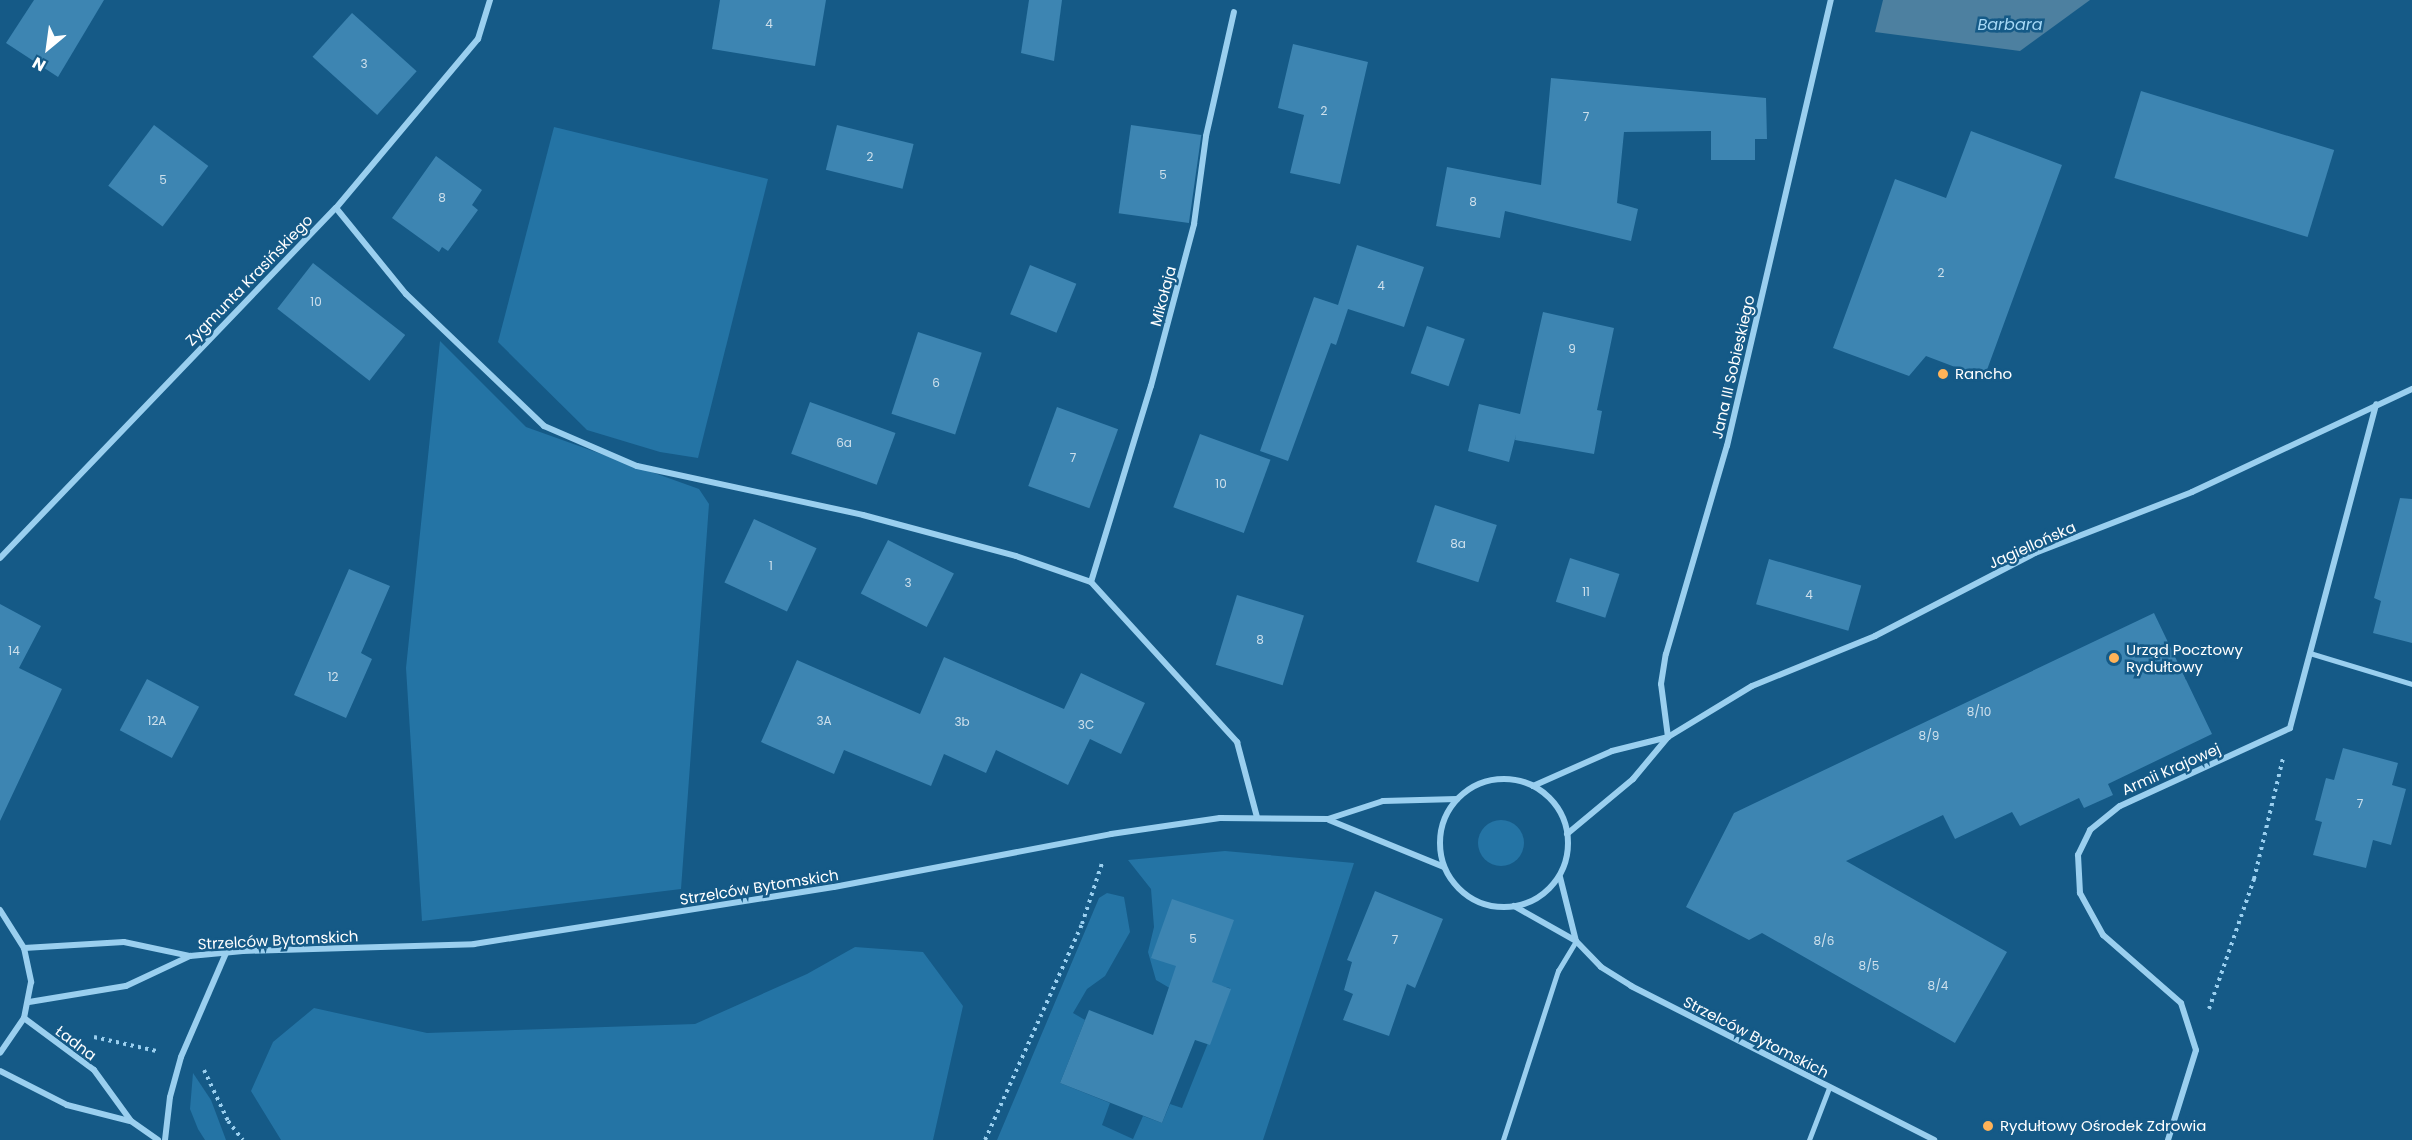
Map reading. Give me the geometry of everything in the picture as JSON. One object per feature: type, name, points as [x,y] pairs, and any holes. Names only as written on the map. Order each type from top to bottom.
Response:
[{"type":"street","name":"Zygmunta Krasińskiego","points":[[0,558],[20,533],[336,208],[478,39],[490,0]]},
{"type":"street","name":"Jana III Sobieskiego","points":[[1668,737],[1661,684],[1666,654],[1727,446],[1831,0]]},
{"type":"street","name":"Mikołaja","points":[[1091,582],[1151,386],[1194,224],[1206,136],[1234,12]]},
{"type":"street","points":[[336,208],[406,294],[544,426],[637,466],[863,515],[1016,556],[1091,582],[1237,742],[1257,817]]},
{"type":"street","name":"Jagiellońska","points":[[1668,737],[1752,686],[1875,636],[2035,553],[2192,492],[2412,389]]},
{"type":"street","points":[[2290,728],[2376,404]]},
{"type":"street","name":"Armii Krajowej","points":[[2196,1050],[2181,1003],[2103,935],[2080,893],[2078,855],[2090,830],[2120,806],[2290,728]]},
{"type":"street","points":[[1533,786],[1612,751],[1668,737]]},
{"type":"street","points":[[1567,834],[1633,779],[1668,737]]},
{"type":"street","points":[[1560,877],[1533,899],[1514,906],[1497,906],[1464,893],[1444,867],[1440,849],[1442,831],[1457,799],[1484,781],[1509,780],[1533,786],[1557,807],[1567,834],[1560,877],[1576,941]]},
{"type":"street","points":[[1328,819],[1383,801],[1457,799]]},
{"type":"street","name":"Strzelców Bytomskich","points":[[24,948],[124,942],[190,956],[226,952],[474,944],[834,887],[1111,834],[1220,818],[1328,819]]},
{"type":"street","points":[[1328,819],[1444,867]]},
{"type":"street","points":[[1514,906],[1576,941]]},
{"type":"street","points":[[0,909],[24,948],[31,982],[29,1002],[24,1018],[0,1053]]},
{"type":"street","name":"Strzelców Bytomskich","points":[[1576,941],[1601,967],[1631,986],[1934,1140]]},
{"type":"street","points":[[165,1140],[170,1097],[181,1057],[226,952]]},
{"type":"street","name":"Strzelców Bytomskich","points":[[29,1002],[126,986],[190,956]]},
{"type":"street","name":"Ładna","points":[[24,1018],[94,1070],[131,1121],[158,1140]]},
{"type":"street","points":[[2168,1140],[2196,1050]]},
{"type":"street","name":"Ładna","points":[[0,1071],[67,1105],[131,1121]]},
{"type":"lane","points":[[2310,653],[2412,684]]},
{"type":"lane","points":[[1503,1140],[1558,971],[1576,941]]},
{"type":"lane","points":[[1809,1140],[1829,1088]]},
{"type":"path","points":[[2196,1050],[2254,879],[2290,728]]},
{"type":"path","points":[[985,1140],[1082,924],[1111,834]]},
{"type":"path","points":[[204,1062],[228,1121],[243,1140]]},
{"type":"shaded area","points":[[554,127],[768,179],[698,458],[660,452],[587,430],[498,342]]},
{"type":"shaded area","points":[[440,341],[526,427],[699,489],[709,504],[681,889],[422,921],[406,668]]},
{"type":"shaded area","points":[[1506,820],[1518,826],[1523,834],[1523,852],[1518,860],[1510,865],[1496,866],[1484,860],[1479,852],[1478,838],[1484,826],[1492,821]]},
{"type":"shaded area","points":[[1225,851],[1354,863],[1263,1140],[997,1140],[1099,898],[1107,893],[1124,897],[1130,932],[1105,976],[1087,989],[1073,1013],[1085,1020],[1060,1083],[1110,1103],[1102,1125],[1133,1139],[1143,1116],[1162,1123],[1170,1104],[1182,1108],[1230,988],[1201,982],[1173,990],[1156,980],[1148,952],[1154,927],[1151,889],[1128,860]]},
{"type":"shaded area","points":[[855,947],[923,952],[963,1006],[933,1140],[281,1140],[251,1091],[273,1042],[314,1008],[427,1033],[695,1024],[807,974]]},
{"type":"shaded area","points":[[193,1073],[211,1100],[226,1140],[205,1140],[198,1129],[190,1109]]},
{"type":"water","name":"Barbara","points":[[1883,0],[2090,0],[2020,51],[1875,32]]},
{"type":"building","points":[[34,0],[104,0],[58,77],[6,43]]},
{"type":"building","points":[[720,0],[826,0],[815,66],[712,49]]},
{"type":"building","points":[[1029,0],[1062,0],[1054,61],[1021,53]]},
{"type":"building","points":[[352,13],[417,71],[377,115],[313,57]]},
{"type":"building","points":[[1293,44],[1368,62],[1340,184],[1290,173],[1304,115],[1278,108]]},
{"type":"building","points":[[1551,78],[1766,98],[1767,139],[1755,139],[1755,160],[1711,160],[1711,131],[1624,132],[1617,203],[1638,209],[1631,241],[1505,211],[1500,238],[1436,226],[1447,167],[1541,185]]},
{"type":"building","points":[[2141,91],[2334,150],[2308,237],[2114,178]]},
{"type":"building","points":[[154,125],[208,166],[163,227],[108,186]]},
{"type":"building","points":[[837,125],[914,144],[903,189],[826,170]]},
{"type":"building","points":[[1131,125],[1201,135],[1189,223],[1119,213]]},
{"type":"building","points":[[1971,131],[2062,165],[1984,378],[1926,356],[1909,376],[1833,348],[1895,179],[1946,198]]},
{"type":"building","points":[[436,156],[482,190],[472,205],[478,210],[448,251],[442,247],[439,252],[392,218]]},
{"type":"building","points":[[1357,245],[1424,267],[1404,327],[1348,309],[1336,345],[1331,343],[1288,461],[1260,451],[1314,297],[1338,305]]},
{"type":"building","points":[[313,263],[405,335],[369,381],[277,309]]},
{"type":"building","points":[[1030,265],[1076,284],[1057,333],[1010,314]]},
{"type":"building","points":[[1543,312],[1614,328],[1597,410],[1602,411],[1594,454],[1515,440],[1516,435],[1509,462],[1468,451],[1479,404],[1520,414]]},
{"type":"building","points":[[1427,326],[1465,339],[1449,386],[1411,373]]},
{"type":"building","points":[[918,332],[982,353],[955,434],[891,414]]},
{"type":"building","points":[[810,402],[896,433],[877,485],[791,454]]},
{"type":"building","points":[[1057,407],[1118,429],[1089,508],[1028,486]]},
{"type":"building","points":[[1200,434],[1270,460],[1244,533],[1173,507]]},
{"type":"building","points":[[2400,498],[2412,499],[2412,643],[2373,633],[2381,601],[2374,598]]},
{"type":"building","points":[[1435,505],[1497,525],[1478,582],[1416,562]]},
{"type":"building","points":[[754,519],[817,548],[787,612],[724,582]]},
{"type":"building","points":[[888,540],[954,574],[927,627],[861,593]]},
{"type":"building","points":[[1570,558],[1619,574],[1605,618],[1556,602]]},
{"type":"building","points":[[1769,559],[1861,585],[1848,631],[1756,604]]},
{"type":"building","points":[[349,569],[390,586],[361,653],[372,659],[346,718],[294,695]]},
{"type":"building","points":[[1237,595],[1304,615],[1283,685],[1216,665]]},
{"type":"building","points":[[0,604],[41,626],[19,668],[62,689],[0,821]]},
{"type":"building","points":[[2154,613],[2212,734],[2108,784],[2113,795],[2084,808],[2079,798],[2020,826],[2012,812],[1955,839],[1943,815],[1846,861],[2007,952],[1955,1043],[1762,933],[1749,940],[1686,907],[1734,813]]},
{"type":"building","points":[[944,657],[1064,709],[1081,673],[1145,703],[1121,754],[1090,739],[1068,785],[996,750],[986,773],[944,754],[931,786],[844,750],[834,774],[761,742],[797,660],[920,714]]},
{"type":"building","points":[[147,679],[199,707],[172,758],[120,730]]},
{"type":"building","points":[[2343,748],[2398,763],[2392,785],[2406,789],[2391,845],[2373,840],[2366,868],[2313,855],[2322,822],[2315,820],[2326,778],[2334,780]]},
{"type":"building","points":[[1375,891],[1443,919],[1415,988],[1407,984],[1389,1036],[1343,1020],[1353,994],[1344,990],[1352,962],[1347,960]]},
{"type":"building","points":[[1172,899],[1234,920],[1212,982],[1231,989],[1210,1045],[1195,1040],[1162,1123],[1060,1083],[1089,1010],[1153,1035],[1176,966],[1151,958]]},
{"type":"place","name":"Rancho","points":[[1943,374]]},
{"type":"place","name":"Urząd Pocztowy Rydułtowy","points":[[2114,658]]},
{"type":"place","name":"Rydułtowy Ośrodek Zdrowia","points":[[1988,1126]]}]
